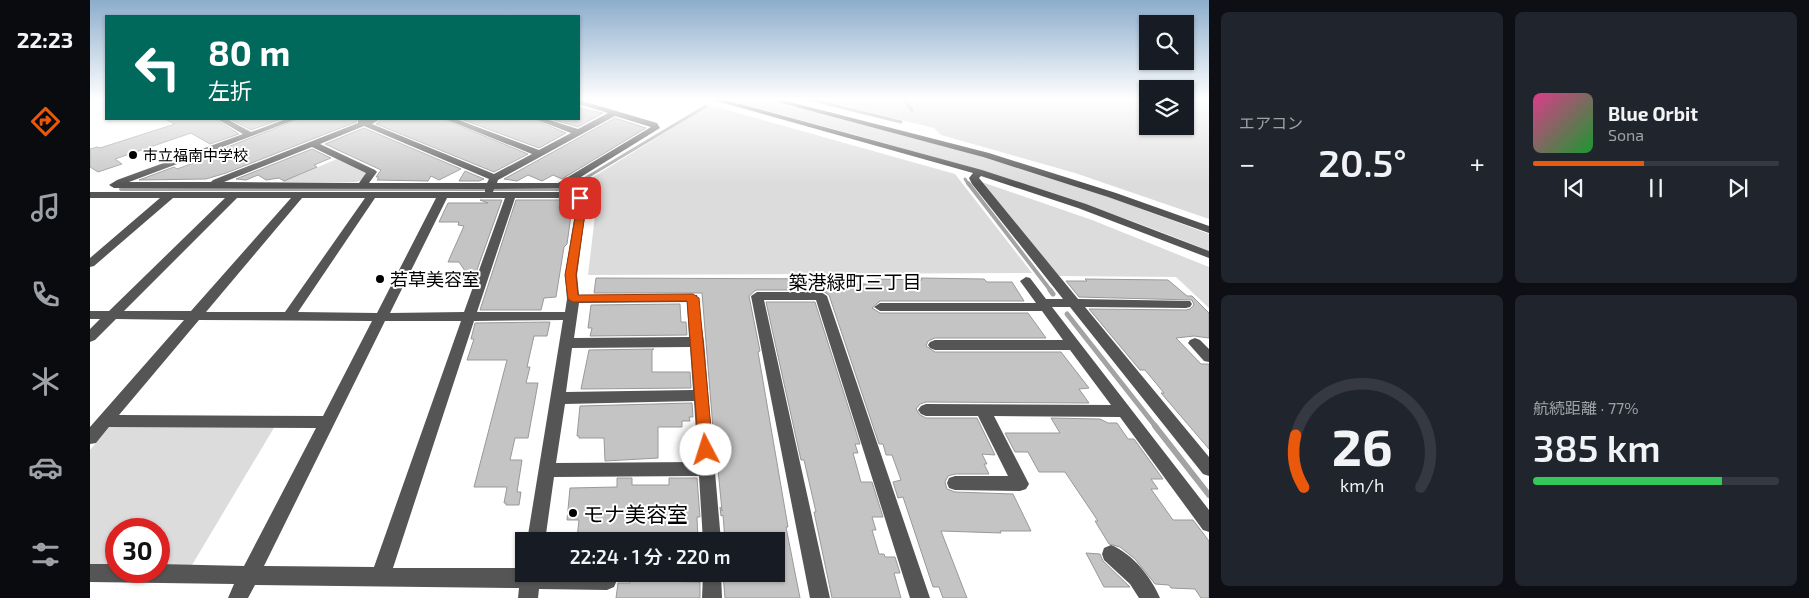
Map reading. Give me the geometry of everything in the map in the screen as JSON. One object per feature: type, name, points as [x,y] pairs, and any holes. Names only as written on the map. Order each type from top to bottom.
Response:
[{"type":"street","points":[[238,128],[249,134]]},
{"type":"street","points":[[90,202],[95,195],[114,184],[267,128]]},
{"type":"street","points":[[209,184],[352,128]]},
{"type":"street","points":[[374,128],[490,187],[511,195],[573,195],[582,200],[571,275],[573,299],[571,316],[537,532]]},
{"type":"street","points":[[473,128],[539,153]]},
{"type":"street","points":[[565,128],[578,132]]},
{"type":"street","points":[[95,195],[443,195],[490,187],[539,153],[586,128]]},
{"type":"street","points":[[114,184],[560,186],[656,128]]},
{"type":"street","points":[[818,128],[978,172],[1082,206],[1209,255]]},
{"type":"street","points":[[881,128],[1004,160],[1112,195],[1209,230]]},
{"type":"street","points":[[313,144],[372,172],[363,184]]},
{"type":"street","points":[[978,172],[974,178],[975,182],[1209,469]]},
{"type":"street","points":[[90,264],[170,195]]},
{"type":"street","points":[[90,337],[234,195]]},
{"type":"street","points":[[90,438],[299,195]]},
{"type":"street","points":[[288,316],[372,195]]},
{"type":"street","points":[[238,598],[443,195]]},
{"type":"street","points":[[380,577],[511,195]]},
{"type":"street","points":[[1026,281],[1209,524]]},
{"type":"street","points":[[820,598],[757,296],[822,296],[920,598]]},
{"type":"street","points":[[573,299],[693,298],[712,532]]},
{"type":"street","points":[[880,307],[1186,304]]},
{"type":"street","points":[[90,314],[382,317],[571,316]]},
{"type":"street","points":[[567,343],[697,342]]},
{"type":"street","points":[[1195,343],[1209,357]]},
{"type":"street","points":[[936,345],[1074,345]]},
{"type":"street","points":[[558,398],[701,395]]},
{"type":"street","points":[[926,410],[1124,411]]},
{"type":"street","points":[[955,483],[1020,484],[983,410]]},
{"type":"street","points":[[105,421],[328,422]]},
{"type":"street","points":[[547,470],[708,469]]},
{"type":"street","points":[[1111,554],[1138,577],[1150,598]]},
{"type":"street","points":[[90,573],[380,577],[530,584],[568,582]]},
{"type":"street","points":[[712,582],[712,598]]},
{"type":"shaded area","points":[[673,128],[791,128],[955,174],[1032,273],[588,275],[598,190],[572,190]]},
{"type":"shaded area","points":[[828,128],[874,128],[962,151],[1084,188],[1209,234],[1209,251],[1090,206],[909,150]]},
{"type":"shaded area","points":[[934,128],[1139,128],[1139,135],[1194,135],[1194,128],[1209,128],[1209,219],[1075,173],[941,135]]},
{"type":"shaded area","points":[[337,159],[366,173],[362,180],[356,182],[282,182]]},
{"type":"shaded area","points":[[979,181],[1092,220],[1209,267],[1209,308],[1176,277],[1059,276]]},
{"type":"shaded area","points":[[112,424],[275,426],[192,565],[170,565],[170,518],[105,518],[105,564],[90,564],[90,450]]},
{"type":"building","points":[[163,128],[229,128],[239,134],[210,144],[191,133],[115,159],[122,164],[98,172],[90,167],[90,149],[100,148]]},
{"type":"building","points":[[276,128],[341,128],[206,179],[139,180],[224,152],[220,150]]},
{"type":"building","points":[[364,128],[461,169],[439,180],[431,176],[428,181],[377,180],[379,177],[376,177],[381,170],[325,144]]},
{"type":"building","points":[[386,128],[465,128],[528,154],[494,172]]},
{"type":"building","points":[[485,128],[554,128],[566,133],[539,148]]},
{"type":"building","points":[[597,128],[646,128],[562,179],[553,175],[542,181],[528,175],[517,181],[504,179]]},
{"type":"building","points":[[312,149],[331,158],[314,165],[317,167],[284,181],[279,178],[266,180],[258,175],[246,180],[236,179]]},
{"type":"building","points":[[465,171],[484,179],[479,181],[459,181]]},
{"type":"building","points":[[480,200],[502,200],[473,281],[462,281],[465,271],[459,262],[448,262],[464,226],[458,225],[459,222],[439,222],[448,203],[488,203]]},
{"type":"building","points":[[516,200],[561,200],[559,208],[572,208],[556,297],[544,298],[541,310],[480,310]]},
{"type":"building","points":[[596,278],[838,279],[840,284],[878,284],[875,279],[922,280],[921,278],[984,279],[987,282],[1012,282],[1024,301],[880,301],[872,308],[880,313],[1028,313],[1046,338],[935,338],[928,341],[926,346],[935,352],[1061,352],[1089,388],[1079,389],[1089,403],[926,402],[920,404],[916,409],[920,415],[926,418],[977,418],[995,455],[982,454],[989,474],[955,474],[948,476],[945,482],[947,489],[955,492],[1013,494],[1031,531],[1000,531],[1001,533],[941,531],[967,598],[943,598],[939,587],[933,587],[903,497],[898,498],[893,482],[901,480],[892,455],[886,455],[883,444],[879,444],[829,295],[821,290],[756,290],[749,296],[760,351],[758,352],[788,527],[786,527],[800,598],[725,598],[724,582],[785,582],[785,532],[724,532],[723,515],[721,516],[720,507],[722,511],[715,453],[702,293],[594,293]]},
{"type":"building","points":[[1085,279],[1168,280],[1187,296],[1192,296],[1209,313],[1209,338],[1194,336],[1176,338],[1201,364],[1209,364],[1209,449],[1161,393],[1164,393],[1145,370],[1140,370],[1089,309],[1186,310],[1194,305],[1192,300],[1079,297],[1066,281],[1087,281]]},
{"type":"building","points":[[766,302],[815,302],[860,444],[855,444],[858,453],[853,453],[861,482],[872,482],[883,517],[872,517],[876,530],[872,530],[879,554],[884,554],[885,557],[895,557],[900,573],[894,573],[901,598],[832,598],[814,512],[816,512],[804,460],[801,460]]},
{"type":"building","points":[[680,304],[681,322],[686,322],[687,335],[590,336],[592,328],[588,328],[591,305]]},
{"type":"building","points":[[550,322],[547,336],[534,336],[527,367],[530,367],[526,383],[538,383],[528,438],[515,438],[510,460],[522,460],[517,492],[521,492],[519,505],[506,505],[504,503],[507,487],[474,487],[507,360],[467,360],[474,339],[471,339],[475,323]]},
{"type":"building","points":[[654,349],[652,350],[652,372],[690,372],[691,388],[581,389],[589,350]]},
{"type":"building","points":[[692,403],[693,417],[689,417],[690,421],[682,421],[682,427],[658,427],[658,458],[605,461],[604,438],[579,438],[577,436],[580,406]]},
{"type":"building","points":[[1051,418],[1100,419],[1108,423],[1117,423],[1128,439],[1134,439],[1163,479],[1151,479],[1158,489],[1151,489],[1173,520],[1193,520],[1209,541],[1209,598],[1201,598],[1195,589],[1171,588],[1169,585],[1155,584],[1135,559],[1120,547],[1109,544],[1095,521],[1098,521],[1065,472],[1039,472],[1028,452],[1015,452],[1005,433],[1060,433]]},
{"type":"building","points":[[617,478],[632,478],[632,485],[669,485],[669,478],[697,478],[700,517],[697,517],[698,532],[578,532],[579,520],[567,520],[570,488],[617,487]]},
{"type":"building","points":[[1086,553],[1100,554],[1103,561],[1130,587],[1104,587]]},
{"type":"building","points":[[700,582],[700,598],[616,598],[618,583]]},
{"type":"waterway","points":[[574,185],[669,128]]},
{"type":"waterway","points":[[965,179],[969,185]]},
{"type":"waterway","points":[[121,189],[567,189],[576,183]]},
{"type":"waterway","points":[[968,183],[1051,291]]},
{"type":"waterway","points":[[1050,290],[1053,294]]},
{"type":"waterway","points":[[1067,314],[1156,427]]},
{"type":"waterway","points":[[1155,426],[1209,495]]},
{"type":"place","name":"市立福南中学校","points":[[133,155]]},
{"type":"place","name":"若草美容室","points":[[380,279]]},
{"type":"place","name":"モナ美容室","points":[[573,513]]},
{"type":"district","name":"築港緑町三丁目","points":[[855,281]]},
{"type":"route","points":[[580,198],[582,200],[571,275],[573,299],[693,298],[706,450]]}]
